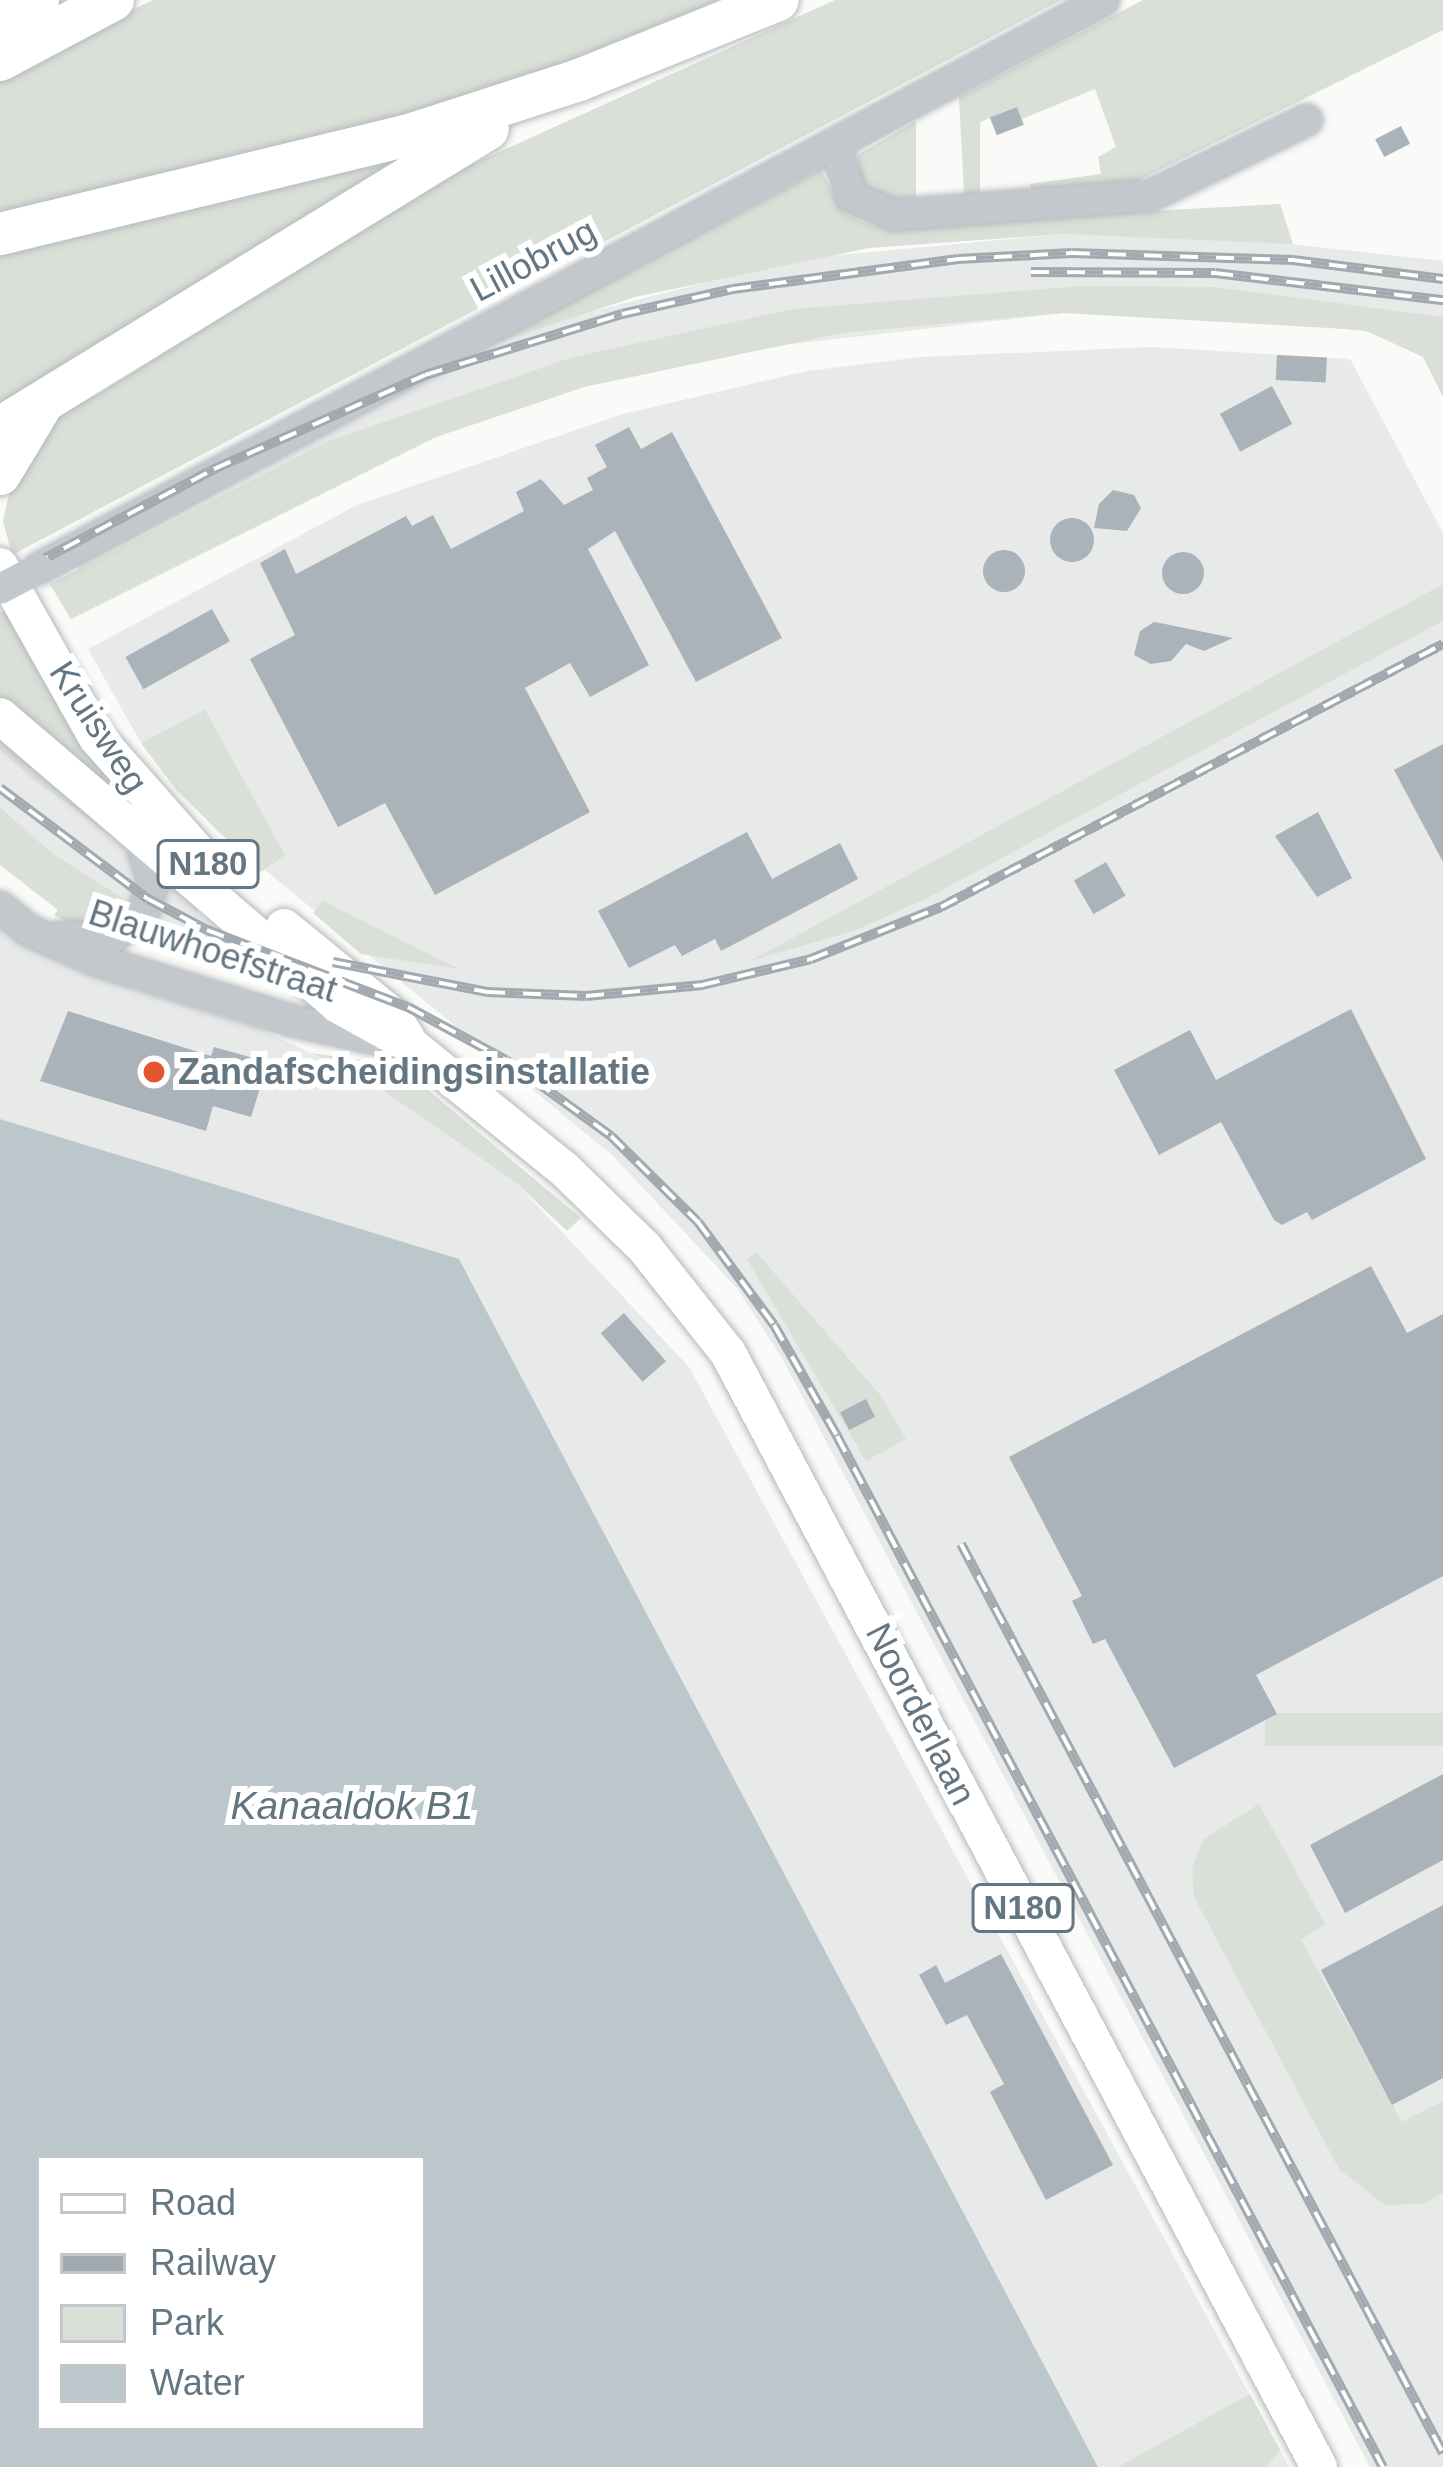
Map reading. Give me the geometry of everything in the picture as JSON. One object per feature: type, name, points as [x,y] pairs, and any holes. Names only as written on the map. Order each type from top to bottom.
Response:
[{"type":"highway","points":[[0,20],[38,0]]},
{"type":"highway","points":[[0,60],[113,0]]},
{"type":"highway","points":[[0,235],[406,136],[579,80],[778,0]]},
{"type":"highway","points":[[0,428],[409,173],[579,80]]},
{"type":"highway","points":[[0,474],[44,403]]},
{"type":"main road","name":"Kruisweg","points":[[0,566],[130,781],[208,863],[393,1016],[412,1046]]},
{"type":"main road","name":"Kruisweg","points":[[0,716],[361,1024],[412,1046]]},
{"type":"main road","name":"Noorderlaan","points":[[412,1046],[619,1220],[728,1353],[1318,2467]]},
{"type":"street","name":"Lillobrug","points":[[0,589],[1103,0]]},
{"type":"street","points":[[836,144],[852,198],[894,215],[1152,196],[1307,120]]},
{"type":"street","points":[[30,931],[89,940],[132,926],[154,883],[136,831]]},
{"type":"street","name":"Blauwhoefstraat","points":[[0,907],[30,931],[212,997],[412,1046]]},
{"type":"shaded area","points":[[1064,234],[1264,241],[1443,261],[1443,341],[1254,318],[1063,313],[757,348],[584,387],[436,437],[71,619],[50,584],[78,570],[65,543],[481,348],[574,316],[797,259]]},
{"type":"shaded area","points":[[1152,347],[1350,359],[1443,533],[1443,584],[755,959],[854,931],[1443,621],[1443,2467],[1370,2467],[783,1360],[737,1288],[612,1155],[215,829],[141,743],[88,649],[357,505],[623,414],[807,371],[921,357]]},
{"type":"shaded area","points":[[0,750],[130,849],[139,874],[132,904],[52,853],[0,807]]},
{"type":"shaded area","points":[[173,888],[199,905],[197,914],[247,945],[246,954],[291,977],[154,921]]},
{"type":"shaded area","points":[[0,927],[99,977],[261,1029],[375,1085],[515,1182],[689,1367],[1289,2467],[1098,2467],[459,1260],[0,1119]]},
{"type":"green space","points":[[153,0],[719,0],[593,55],[367,131],[0,222],[0,73]]},
{"type":"green space","points":[[835,0],[1061,0],[12,555],[3,521],[13,477],[34,432],[83,394],[94,397],[455,172]]},
{"type":"green space","points":[[1143,0],[1443,0],[1443,30],[1125,187],[1032,195],[1030,184],[1101,174],[1098,157],[1116,147],[1095,89],[1022,119],[1017,107],[980,122],[980,194],[964,194],[959,97]]},
{"type":"green space","points":[[916,121],[916,198],[879,198],[861,187],[857,155]]},
{"type":"green space","points":[[411,153],[0,417],[0,248]]},
{"type":"green space","points":[[821,170],[844,214],[874,226],[1280,204],[1293,244],[1064,234],[869,248],[635,297],[481,348]]},
{"type":"green space","points":[[1082,286],[1214,287],[1443,317],[1443,397],[1423,357],[1364,330],[1063,313],[842,333],[584,387],[436,437],[71,619],[50,584],[329,441],[570,358],[793,309]]},
{"type":"green space","points":[[1443,584],[1443,621],[927,898],[854,931],[750,961]]},
{"type":"green space","points":[[9,607],[90,751],[131,804],[0,703],[0,612]]},
{"type":"green space","points":[[205,710],[285,855],[261,872],[177,791],[141,743]]},
{"type":"green space","points":[[0,738],[130,849],[33,779],[0,750]]},
{"type":"green space","points":[[0,807],[52,853],[132,904],[112,924],[74,926],[54,915],[58,910],[0,865]]},
{"type":"green space","points":[[322,901],[459,969],[361,954],[313,913]]},
{"type":"green space","points":[[311,1053],[376,1062],[416,1080],[581,1218],[567,1231],[515,1182],[375,1085]]},
{"type":"green space","points":[[756,1252],[881,1396],[906,1439],[866,1461],[747,1259]]},
{"type":"green space","points":[[1265,1713],[1443,1713],[1443,1746],[1265,1746]]},
{"type":"green space","points":[[1259,1804],[1325,1924],[1301,1940],[1402,2122],[1443,2101],[1443,2193],[1423,2204],[1385,2205],[1339,2169],[1194,1897],[1192,1868],[1204,1839]]},
{"type":"green space","points":[[1250,2394],[1280,2450],[1266,2467],[1118,2467]]},
{"type":"water","name":"Kanaaldok B1","points":[[0,1119],[459,1259],[1098,2467],[0,2467]]},
{"type":"building","points":[[1017,107],[1024,125],[997,135],[990,117]]},
{"type":"building","points":[[1401,126],[1410,144],[1384,157],[1375,139]]},
{"type":"building","points":[[1277,355],[1327,358],[1326,383],[1276,380]]},
{"type":"building","points":[[1272,386],[1292,424],[1240,452],[1220,414]]},
{"type":"building","points":[[629,427],[641,449],[672,432],[782,638],[696,682],[615,531],[588,549],[649,665],[590,697],[570,663],[525,688],[590,812],[435,895],[385,803],[338,827],[250,659],[295,635],[260,563],[285,549],[296,574],[406,516],[412,526],[433,515],[451,549],[524,511],[516,492],[541,479],[564,505],[593,490],[587,478],[607,467],[595,445]]},
{"type":"building","points":[[1113,490],[1134,495],[1141,508],[1127,531],[1094,528],[1099,504]]},
{"type":"building","points":[[1072,518],[1087,525],[1094,540],[1087,555],[1072,562],[1057,555],[1050,540],[1057,525]]},
{"type":"building","points":[[1004,550],[1019,556],[1025,571],[1019,586],[1004,592],[989,586],[983,571],[989,556]]},
{"type":"building","points":[[1183,552],[1198,558],[1204,573],[1198,588],[1183,594],[1168,588],[1162,573],[1168,558]]},
{"type":"building","points":[[212,609],[230,641],[143,689],[125,657]]},
{"type":"building","points":[[1154,622],[1233,638],[1204,651],[1186,644],[1171,661],[1151,664],[1134,655],[1140,631]]},
{"type":"building","points":[[1443,744],[1443,862],[1394,770]]},
{"type":"building","points":[[1318,812],[1352,878],[1317,897],[1275,836]]},
{"type":"building","points":[[747,832],[772,879],[840,843],[858,879],[721,951],[715,939],[682,956],[675,945],[629,968],[598,911]]},
{"type":"building","points":[[1106,862],[1126,896],[1093,914],[1074,881]]},
{"type":"building","points":[[1351,1009],[1426,1159],[1312,1220],[1307,1212],[1282,1225],[1274,1220],[1221,1122],[1159,1155],[1114,1070],[1190,1030],[1216,1080]]},
{"type":"building","name":"Zandafscheidingsinstallatie","points":[[68,1011],[211,1056],[214,1047],[268,1062],[251,1117],[213,1106],[206,1131],[40,1081]]},
{"type":"building","points":[[1371,1266],[1407,1333],[1443,1314],[1443,1576],[1256,1675],[1277,1714],[1174,1768],[1105,1639],[1093,1644],[1072,1601],[1082,1596],[1009,1457]]},
{"type":"building","points":[[624,1313],[666,1361],[643,1382],[601,1333]]},
{"type":"building","points":[[866,1399],[875,1417],[849,1430],[840,1412]]},
{"type":"building","points":[[1443,1774],[1443,1860],[1345,1913],[1310,1845]]},
{"type":"building","points":[[1443,1905],[1443,2078],[1392,2105],[1321,1970]]},
{"type":"building","points":[[1001,1954],[1113,2165],[1046,2200],[990,2092],[1004,2084],[967,2015],[946,2025],[919,1975],[936,1965],[945,1983]]},
{"type":"railway","points":[[0,582],[214,469],[425,375],[622,314],[733,289],[958,259],[1072,253],[1293,260],[1443,279]]},
{"type":"railway","points":[[1031,272],[1215,273],[1443,300]]},
{"type":"railway","points":[[333,962],[487,992],[586,996],[702,985],[811,959],[941,907],[1443,644]]},
{"type":"railway","points":[[0,788],[148,899],[207,930],[408,1007],[506,1060],[611,1136],[698,1222],[774,1325],[837,1436],[1383,2467]]},
{"type":"railway","points":[[961,1544],[1443,2453]]},
{"type":"place","name":"Zandafscheidingsinstallatie","points":[[154,1072]]}]
